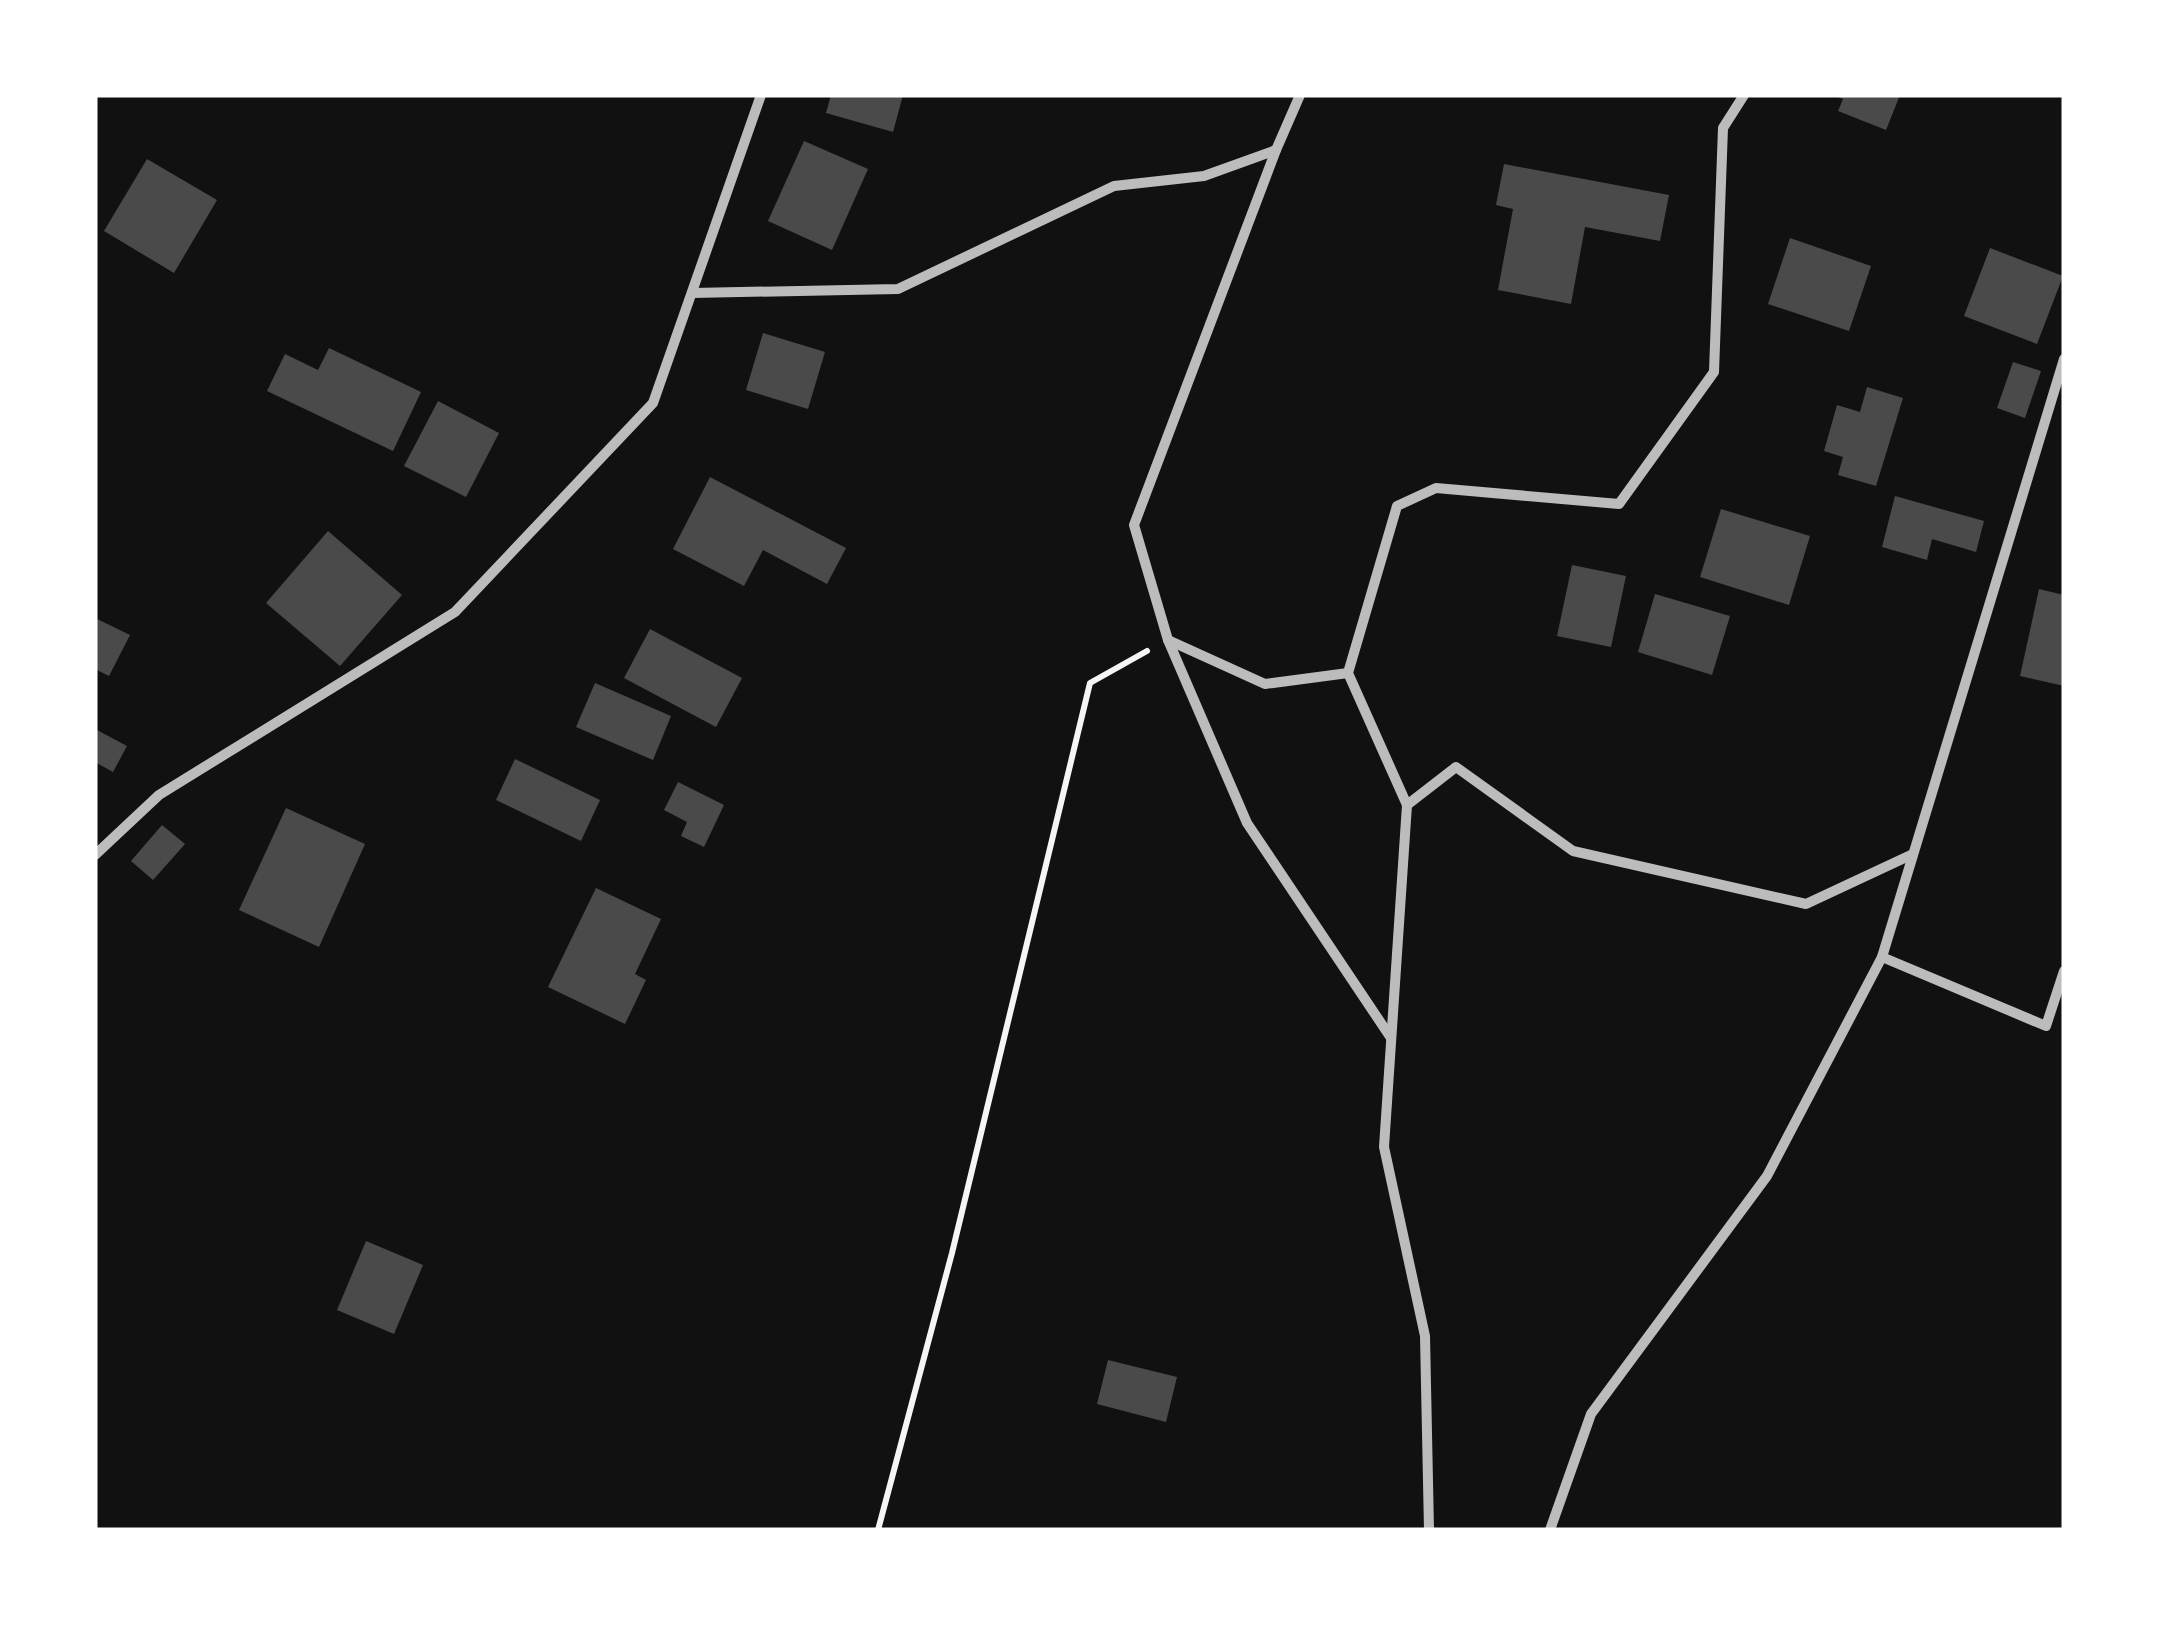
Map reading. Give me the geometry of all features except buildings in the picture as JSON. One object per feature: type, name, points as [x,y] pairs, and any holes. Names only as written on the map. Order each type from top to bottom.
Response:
[{"type":"street","points":[[95,855],[159,794],[456,612],[654,403],[761,95]]},
{"type":"street","points":[[1300,95],[1134,525],[1168,640],[1247,822],[1392,1038]]},
{"type":"street","points":[[1429,1530],[1425,1336],[1384,1147],[1407,805],[1348,673],[1397,506],[1436,488],[1619,504],[1714,372],[1723,128],[1744,95]]},
{"type":"street","points":[[692,293],[898,289],[1114,186],[1204,176],[1276,150]]},
{"type":"street","points":[[1550,1530],[1592,1414],[1767,1176],[1882,957],[2064,359]]},
{"type":"street","points":[[1168,640],[1265,684],[1348,673]]},
{"type":"street","points":[[1407,805],[1456,767],[1574,851],[1806,904],[1914,854]]},
{"type":"street","points":[[1882,957],[2046,1026],[2064,971]]},
{"type":"path","points":[[878,1530],[952,1253],[1090,683],[1168,640]]}]
